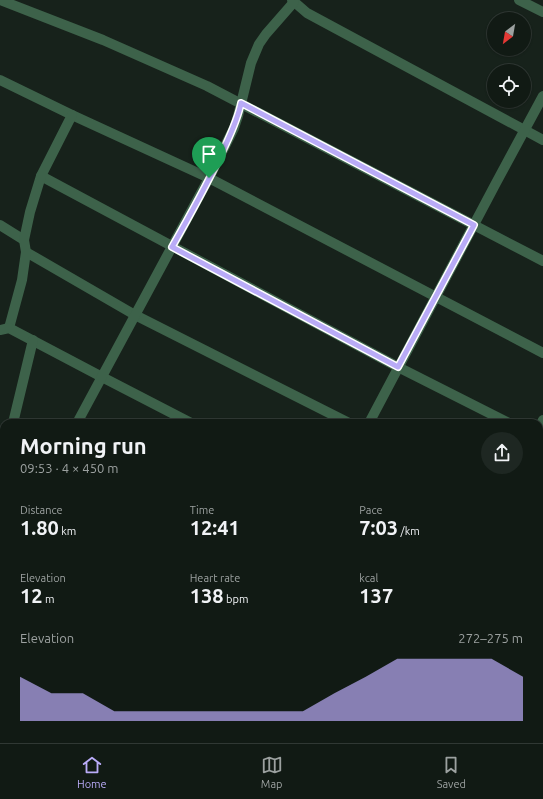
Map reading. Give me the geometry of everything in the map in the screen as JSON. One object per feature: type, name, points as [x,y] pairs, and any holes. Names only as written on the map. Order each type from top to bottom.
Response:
[{"type":"street","points":[[0,0],[103,40],[207,86],[543,261]]},
{"type":"street","points":[[519,0],[543,12]]},
{"type":"street","points":[[79,419],[209,178],[234,128],[251,64],[259,44],[293,1],[308,13],[543,140]]},
{"type":"street","points":[[0,80],[209,178],[543,353]]},
{"type":"street","points":[[371,419],[543,96]]},
{"type":"street","points":[[72,115],[41,176],[30,212],[24,240],[26,252],[22,280],[5,329],[33,340],[183,419]]},
{"type":"street","points":[[41,176],[398,367],[501,419]]},
{"type":"street","points":[[0,225],[24,240]]},
{"type":"street","points":[[26,252],[135,315],[341,419]]},
{"type":"street","points":[[14,419],[33,340]]},
{"type":"route","points":[[241,103],[474,225],[398,367],[172,247],[209,178],[234,128],[241,103]]}]
